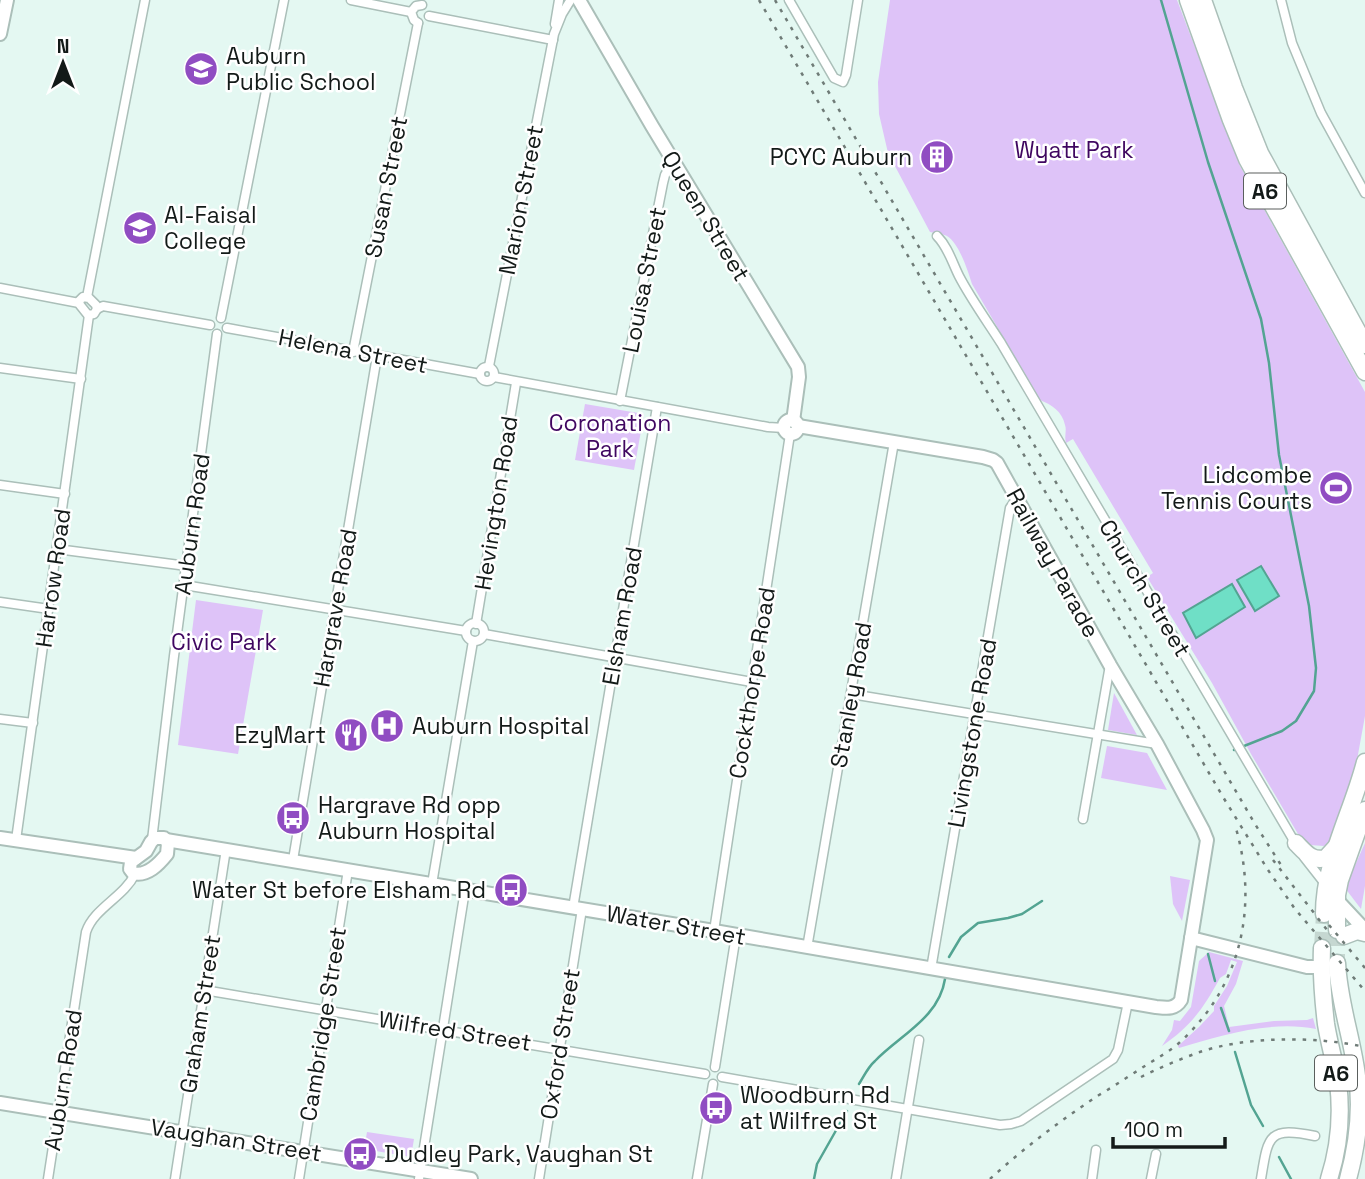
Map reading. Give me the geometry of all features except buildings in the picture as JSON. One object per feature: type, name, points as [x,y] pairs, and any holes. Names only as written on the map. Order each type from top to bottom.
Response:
[{"type":"highway","name":"A6","points":[[1188,0],[1247,159],[1365,372]]},
{"type":"highway","name":"A6","points":[[1203,0],[1260,153],[1365,345]]},
{"type":"highway","points":[[1324,914],[1326,885],[1365,762]]},
{"type":"highway","points":[[1365,810],[1341,876],[1337,900],[1340,933],[1365,931]]},
{"type":"highway","points":[[1296,843],[1309,856],[1321,860],[1330,855],[1337,845]]},
{"type":"highway","points":[[1326,885],[1341,876]]},
{"type":"highway","name":"Church Street","points":[[1326,885],[1337,900]]},
{"type":"highway","name":"A6","points":[[1322,948],[1342,1004],[1359,1088],[1357,1136],[1348,1179]]},
{"type":"highway","name":"A6","points":[[1329,965],[1325,1015],[1338,1083],[1339,1105],[1336,1151],[1329,1179]]},
{"type":"street","points":[[0,34],[7,0]]},
{"type":"street","points":[[87,297],[145,0]]},
{"type":"street","points":[[221,318],[284,0]]},
{"type":"street","points":[[351,0],[411,12]]},
{"type":"street","name":"Queen Street","points":[[570,0],[588,18],[798,368],[795,427]]},
{"type":"street","name":"Marion Street","points":[[489,366],[554,37],[570,0]]},
{"type":"street","points":[[789,0],[834,78],[843,82],[858,0]]},
{"type":"street","points":[[1281,0],[1292,43],[1321,113],[1365,193]]},
{"type":"street","points":[[422,3],[429,16],[424,22],[418,23],[411,12],[422,3]]},
{"type":"street","points":[[429,16],[554,37]]},
{"type":"street","name":"Susan Street","points":[[353,352],[418,23]]},
{"type":"street","name":"Louisa Street","points":[[620,401],[663,183],[673,161]]},
{"type":"street","name":"Church Street","points":[[937,236],[944,243],[965,287],[1001,343],[1237,745],[1296,843],[1326,885]]},
{"type":"street","points":[[0,288],[79,303],[89,315],[103,306],[211,325]]},
{"type":"street","points":[[79,303],[81,298],[87,297]]},
{"type":"street","points":[[87,297],[97,309]]},
{"type":"street","name":"Harrow Road","points":[[16,840],[89,315]]},
{"type":"street","points":[[221,318],[227,328],[225,332],[218,334],[213,332],[211,325],[213,320],[221,318]]},
{"type":"street","name":"Helena Street","points":[[227,328],[480,374]]},
{"type":"street","name":"Auburn Road","points":[[152,840],[218,334]]},
{"type":"street","name":"Hargrave Road","points":[[293,860],[377,356]]},
{"type":"street","points":[[494,377],[494,371],[489,366],[482,368],[480,374],[486,381],[494,377],[768,427],[795,427],[804,420],[795,405]]},
{"type":"street","points":[[0,368],[81,379]]},
{"type":"street","name":"Hevington Road","points":[[476,624],[516,383]]},
{"type":"street","name":"Elsham Road","points":[[578,909],[615,659],[657,407]]},
{"type":"street","name":"Railway Parade","points":[[795,427],[983,457],[993,460],[1001,468],[1203,830],[1207,840],[1191,938]]},
{"type":"street","name":"Cockthorpe Road","points":[[714,931],[795,427]]},
{"type":"street","name":"Stanley Road","points":[[807,948],[894,442]]},
{"type":"street","points":[[0,485],[65,494]]},
{"type":"street","name":"Livingstone Road","points":[[931,968],[1010,508],[1017,498]]},
{"type":"street","points":[[57,549],[187,566]]},
{"type":"street","points":[[184,586],[466,631]]},
{"type":"street","points":[[0,602],[49,609]]},
{"type":"street","points":[[466,631],[471,624],[482,627],[484,634],[481,639],[473,641]]},
{"type":"street","points":[[466,631],[473,641]]},
{"type":"street","points":[[484,634],[752,682]]},
{"type":"street","points":[[432,884],[473,641]]},
{"type":"street","points":[[1083,819],[1110,665]]},
{"type":"street","points":[[851,694],[1157,744]]},
{"type":"street","points":[[0,719],[33,723]]},
{"type":"street","points":[[0,838],[136,858]]},
{"type":"street","name":"Water Street","points":[[152,840],[161,838],[1171,1008],[1181,1000],[1191,938]]},
{"type":"street","points":[[152,840],[146,851],[130,865],[135,874],[148,872],[165,857],[169,846],[166,840]]},
{"type":"street","name":"Graham Street","points":[[175,1179],[226,849]]},
{"type":"street","name":"Cambridge Street","points":[[299,1179],[348,870]]},
{"type":"street","name":"Auburn Road","points":[[48,1179],[87,928],[131,882],[135,874]]},
{"type":"street","points":[[419,1175],[465,890]]},
{"type":"street","name":"Church Street","points":[[1337,900],[1365,931]]},
{"type":"street","name":"Oxford Street","points":[[539,1179],[560,1049],[578,909]]},
{"type":"street","points":[[716,1067],[736,935]]},
{"type":"street","points":[[1191,938],[1307,967],[1329,965]]},
{"type":"street","name":"Wilfred Street","points":[[204,990],[705,1074]]},
{"type":"street","points":[[722,1077],[1000,1125],[1011,1124],[1021,1121],[1114,1059],[1128,1002]]},
{"type":"street","points":[[896,1179],[919,1040]]},
{"type":"street","points":[[716,1067],[721,1070],[722,1077],[718,1083],[713,1084],[706,1080],[705,1074],[709,1068],[716,1067]]},
{"type":"street","points":[[697,1179],[713,1084]]},
{"type":"street","name":"Vaughan Street","points":[[0,1103],[303,1151],[419,1175],[471,1179]]},
{"type":"street","points":[[1261,1179],[1268,1143],[1275,1136],[1287,1132],[1315,1136]]},
{"type":"street","points":[[1092,1179],[1096,1150]]},
{"type":"street","points":[[1152,1179],[1156,1154]]},
{"type":"green space","name":"Wyatt Park","points":[[890,0],[1177,0],[1240,166],[1365,392],[1365,716],[1357,760],[1336,834],[1324,846],[1310,845],[1298,834],[1212,683],[1147,577],[1153,573],[1073,439],[1066,443],[1066,427],[1062,416],[1052,406],[1040,400],[972,284],[955,245],[947,236],[930,232],[888,153],[879,114],[878,82]]},
{"type":"green space","name":"Coronation Park","points":[[585,404],[644,414],[634,470],[575,460]]},
{"type":"green space","name":"Civic Park","points":[[196,600],[263,610],[238,754],[178,745]]},
{"type":"green space","points":[[1114,693],[1137,735],[1108,730]]},
{"type":"green space","points":[[1107,746],[1147,753],[1167,790],[1101,778]]},
{"type":"green space","points":[[1365,843],[1365,886],[1361,909],[1345,888]]},
{"type":"green space","points":[[1170,876],[1190,880],[1182,921],[1173,904]]},
{"type":"green space","points":[[1209,952],[1243,961],[1236,984],[1224,1006],[1229,1027],[1313,1018],[1316,1029],[1282,1026],[1264,1028],[1229,1034],[1179,1048],[1178,1046],[1214,1011],[1214,1006],[1227,986],[1237,962],[1231,960],[1226,974],[1220,978],[1196,1016],[1162,1046],[1172,1030],[1174,1020],[1180,1021],[1191,1007],[1199,961]]},
{"type":"green space","points":[[367,1132],[414,1139],[411,1157],[364,1149]]},
{"type":"shaded area","points":[[1261,566],[1279,596],[1255,611],[1237,580]]},
{"type":"shaded area","points":[[1232,584],[1245,607],[1196,638],[1183,613]]},
{"type":"waterway","points":[[1161,0],[1208,162],[1261,319],[1269,363],[1279,455],[1309,606],[1316,668],[1314,691],[1296,721],[1282,731],[1234,750]]},
{"type":"waterway","points":[[949,957],[961,937],[978,923],[1022,914],[1042,901]]},
{"type":"waterway","points":[[1208,954],[1215,981]]},
{"type":"waterway","points":[[859,1084],[873,1063],[927,1015],[935,1005],[945,979]]},
{"type":"waterway","points":[[1221,1008],[1229,1031]]},
{"type":"waterway","points":[[1235,1052],[1251,1105],[1263,1126]]},
{"type":"waterway","points":[[814,1179],[817,1164],[847,1111]]},
{"type":"waterway","points":[[1279,1157],[1291,1179]]},
{"type":"tunnel","points":[[1322,948],[1324,914]]},
{"type":"tunnel","points":[[1337,930],[1337,963]]},
{"type":"railway","points":[[759,0],[1223,797],[1295,909],[1365,991]]},
{"type":"railway","points":[[775,0],[1281,865]]},
{"type":"railway","points":[[990,1179],[1029,1145],[1071,1114],[1176,1046],[1200,1021],[1218,996],[1240,943],[1244,914],[1242,855],[1235,825]]},
{"type":"railway","points":[[1273,860],[1331,935]]},
{"type":"railway","points":[[1329,925],[1365,968]]},
{"type":"railway","points":[[1141,1077],[1197,1053],[1236,1043],[1303,1040],[1365,1047]]},
{"type":"place","name":"Auburn Public School","points":[[201,69]]},
{"type":"place","name":"PCYC Auburn","points":[[937,157]]},
{"type":"place","name":"Al-Faisal College","points":[[140,228]]},
{"type":"place","name":"Lidcombe Tennis Courts","points":[[1336,488]]},
{"type":"place","name":"Auburn Hospital","points":[[387,726]]},
{"type":"place","name":"EzyMart","points":[[351,735]]},
{"type":"place","name":"Hargrave Rd opp Auburn Hospital","points":[[293,818]]},
{"type":"place","name":"Water St before Elsham Rd","points":[[511,890]]},
{"type":"place","name":"Woodburn Rd at Wilfred St","points":[[716,1108]]},
{"type":"place","name":"Dudley Park, Vaughan St","points":[[360,1154]]}]
